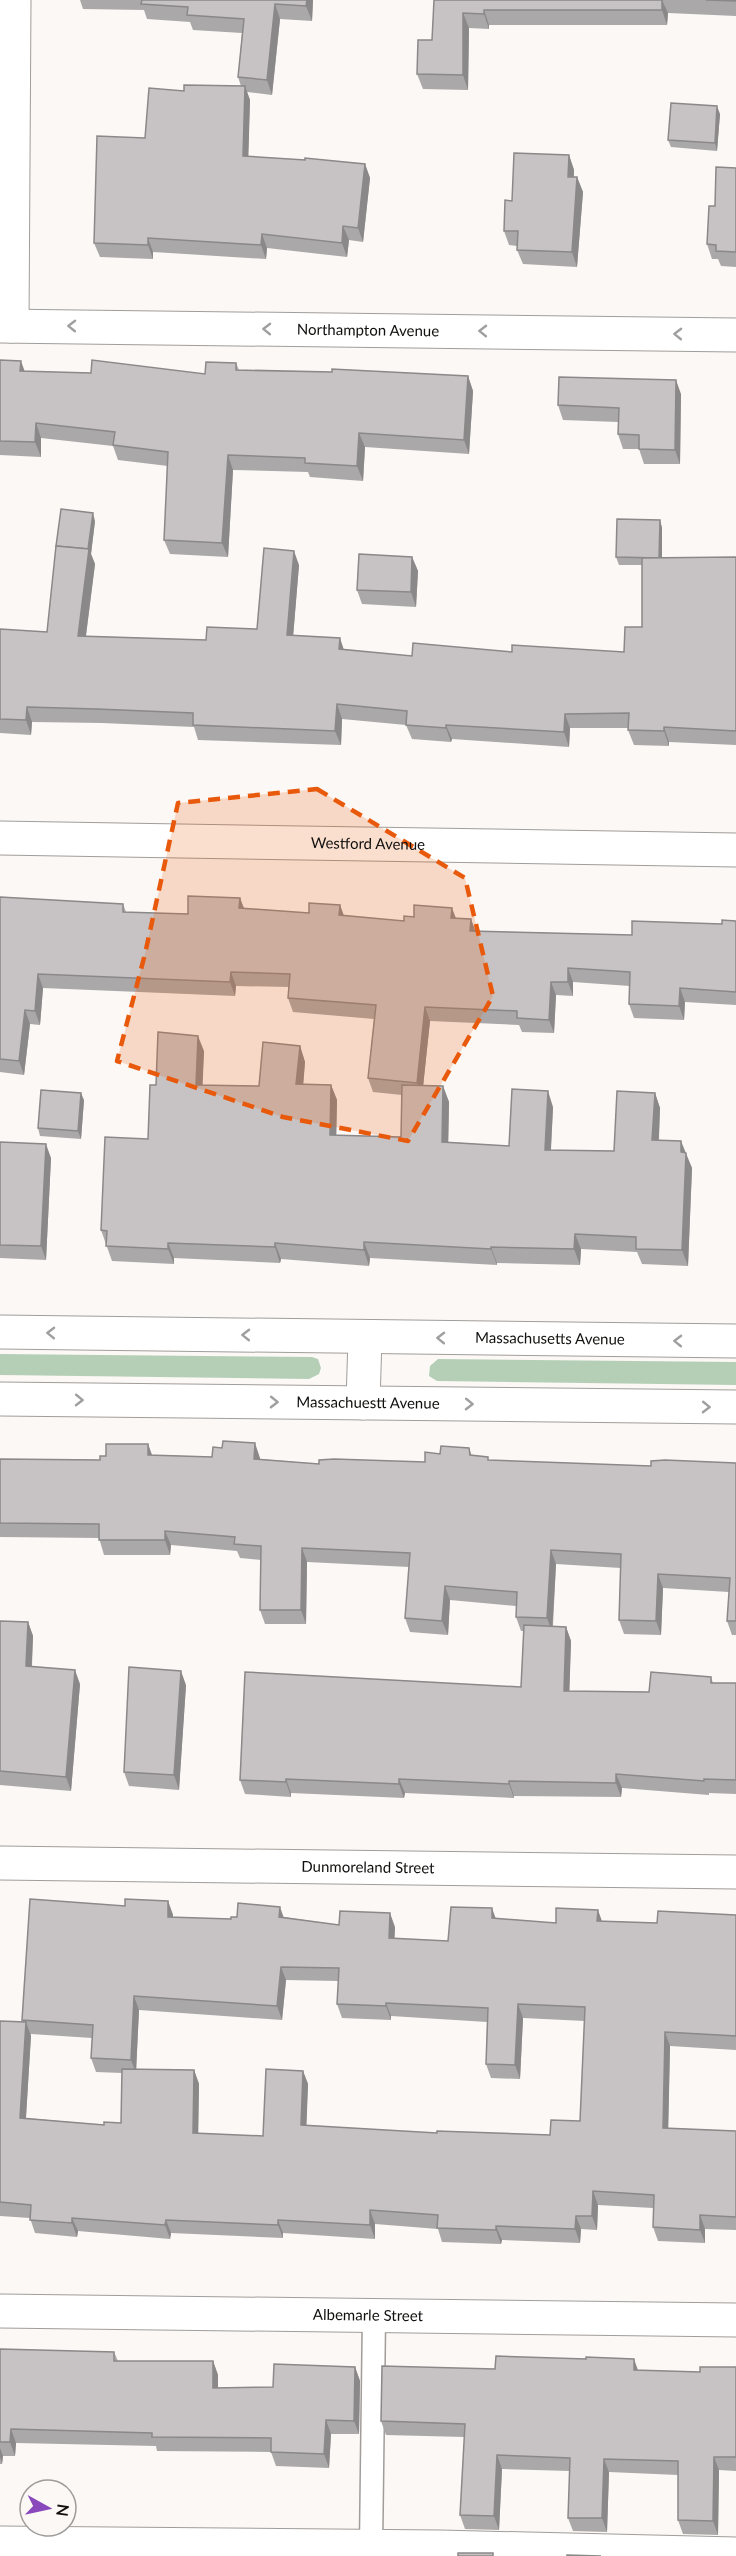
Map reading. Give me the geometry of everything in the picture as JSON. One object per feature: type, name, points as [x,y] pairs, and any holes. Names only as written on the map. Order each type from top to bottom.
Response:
[{"type":"street","points":[[6,326],[14,0]]},
{"type":"street","name":"Northampton Avenue","points":[[6,326],[736,335]]},
{"type":"street","name":"Westford Avenue","points":[[0,838],[736,850]]},
{"type":"street","name":"Massachusetts Avenue","points":[[0,1332],[736,1341]]},
{"type":"street","points":[[363,1403],[365,1337]]},
{"type":"street","name":"Massachuestt Avenue","points":[[0,1399],[736,1407]]},
{"type":"street","name":"Dunmoreland Street","points":[[0,1863],[736,1872]]},
{"type":"street","name":"Albemarle Street","points":[[0,2311],[736,2320]]},
{"type":"street","points":[[0,2543],[736,2554]]},
{"type":"lane","points":[[371,2547],[374,2316]]},
{"type":"highlighted area","points":[[317,789],[465,878],[493,996],[408,1141],[283,1117],[117,1061],[145,954],[178,803]]},
{"type":"green space","points":[[0,1354],[312,1357],[318,1359],[321,1368],[319,1374],[309,1379],[0,1375]]},
{"type":"green space","points":[[438,1359],[736,1362],[736,1385],[437,1381],[429,1376],[430,1366]]},
{"type":"building","points":[[142,0],[307,0],[306,6],[275,4],[267,80],[238,77],[244,19],[187,15],[188,7],[141,4]]},
{"type":"building","points":[[434,0],[662,0],[662,10],[484,10],[484,14],[463,13],[463,75],[417,74],[418,40],[432,40]]},
{"type":"building","points":[[184,85],[245,86],[243,156],[305,160],[305,158],[365,164],[358,228],[343,226],[342,243],[262,234],[261,245],[148,238],[148,245],[94,243],[97,136],[145,138],[149,88],[184,91]]},
{"type":"building","points":[[671,103],[717,106],[715,143],[668,140]]},
{"type":"building","points":[[514,153],[569,155],[568,177],[577,177],[572,252],[517,250],[518,231],[504,231],[505,200],[512,201]]},
{"type":"building","points":[[716,167],[736,168],[736,252],[716,251],[716,245],[707,244],[709,206],[715,206]]},
{"type":"building","points":[[0,360],[21,361],[20,371],[91,373],[92,360],[205,374],[206,362],[236,363],[236,370],[332,372],[332,369],[468,376],[464,440],[359,433],[357,466],[305,463],[305,458],[228,455],[222,543],[164,540],[168,452],[113,445],[115,432],[36,423],[35,442],[0,441]]},
{"type":"building","points":[[559,377],[676,380],[675,450],[639,449],[639,435],[618,434],[619,408],[558,405]]},
{"type":"building","points":[[61,509],[93,513],[88,549],[56,546]]},
{"type":"building","points":[[617,519],[660,520],[659,558],[616,557]]},
{"type":"building","points":[[56,546],[89,549],[78,636],[206,640],[207,627],[257,629],[264,548],[294,551],[287,635],[340,638],[339,649],[412,656],[413,643],[512,652],[512,645],[624,652],[625,627],[642,627],[642,558],[736,557],[736,731],[664,727],[664,731],[628,730],[629,713],[565,714],[564,732],[446,725],[446,728],[406,725],[407,711],[337,704],[335,731],[193,725],[193,713],[97,709],[27,707],[26,720],[0,719],[0,629],[47,632]]},
{"type":"building","points":[[359,554],[412,557],[411,592],[357,590]]},
{"type":"building","points":[[188,896],[240,898],[239,908],[309,913],[309,903],[340,905],[339,915],[404,921],[404,916],[414,917],[414,905],[452,908],[451,918],[471,919],[470,931],[632,935],[632,921],[722,924],[722,920],[736,921],[736,992],[680,988],[679,1006],[629,1004],[630,972],[568,968],[568,982],[551,982],[549,1020],[517,1018],[517,1011],[425,1007],[417,1083],[368,1078],[376,1005],[288,998],[290,974],[231,972],[230,982],[38,974],[35,1011],[25,1010],[19,1061],[0,1059],[0,897],[123,904],[123,912],[188,914]]},
{"type":"building","points":[[158,1032],[198,1036],[196,1085],[259,1086],[263,1042],[300,1046],[296,1084],[331,1085],[330,1135],[401,1137],[402,1085],[443,1086],[442,1142],[509,1146],[512,1089],[548,1091],[545,1150],[614,1151],[617,1091],[655,1093],[652,1140],[681,1141],[681,1152],[686,1153],[682,1250],[636,1249],[636,1237],[575,1234],[574,1249],[491,1247],[491,1249],[364,1242],[364,1250],[275,1243],[275,1247],[168,1243],[168,1249],[106,1246],[107,1231],[101,1230],[105,1137],[148,1139],[150,1085],[156,1085]]},
{"type":"building","points":[[41,1090],[81,1093],[78,1131],[38,1128]]},
{"type":"building","points":[[0,1142],[46,1144],[41,1246],[0,1245]]},
{"type":"building","points":[[223,1441],[255,1443],[254,1459],[319,1464],[319,1460],[334,1459],[425,1462],[425,1452],[440,1454],[441,1446],[469,1448],[470,1455],[488,1457],[488,1460],[651,1466],[651,1461],[665,1460],[736,1463],[736,1621],[727,1621],[730,1578],[658,1574],[656,1621],[619,1620],[621,1554],[551,1550],[547,1618],[516,1617],[517,1592],[445,1586],[442,1621],[405,1618],[410,1553],[302,1548],[301,1610],[260,1610],[261,1546],[234,1544],[235,1537],[165,1531],[165,1540],[99,1540],[99,1524],[0,1523],[0,1459],[100,1460],[100,1456],[106,1456],[106,1444],[148,1444],[148,1455],[212,1457],[213,1447],[222,1448]]},
{"type":"building","points":[[0,1621],[28,1622],[26,1666],[75,1670],[66,1777],[0,1771]]},
{"type":"building","points":[[524,1625],[566,1627],[564,1691],[649,1692],[651,1672],[711,1677],[711,1683],[736,1683],[736,1780],[704,1779],[704,1781],[616,1774],[616,1783],[509,1781],[509,1784],[399,1779],[399,1784],[286,1779],[286,1782],[240,1780],[245,1672],[521,1687]]},
{"type":"building","points":[[129,1667],[181,1671],[174,1775],[124,1772]]},
{"type":"building","points":[[30,1899],[125,1906],[125,1899],[168,1901],[168,1917],[231,1919],[231,1917],[237,1917],[238,1903],[280,1907],[279,1917],[339,1925],[340,1911],[390,1913],[389,1938],[448,1941],[451,1907],[492,1908],[492,1918],[556,1923],[556,1908],[598,1910],[597,1921],[657,1923],[658,1911],[736,1915],[736,2036],[665,2032],[663,2128],[736,2131],[736,2217],[700,2215],[700,2230],[653,2227],[654,2195],[593,2191],[592,2216],[576,2216],[575,2229],[496,2226],[496,2230],[437,2228],[438,2215],[370,2210],[370,2225],[278,2220],[278,2225],[166,2220],[165,2225],[72,2218],[72,2223],[30,2220],[31,2205],[0,2202],[0,2021],[26,2022],[20,2118],[104,2125],[104,2122],[121,2123],[122,2069],[194,2070],[193,2133],[263,2136],[266,2069],[303,2071],[301,2125],[437,2133],[437,2131],[550,2135],[551,2120],[580,2121],[585,2007],[518,2004],[515,2065],[486,2064],[488,2008],[386,2003],[386,2006],[337,2004],[339,1968],[281,1967],[277,2006],[134,1996],[131,2060],[91,2058],[93,2025],[22,2020]]},
{"type":"building","points":[[0,2349],[114,2352],[114,2361],[213,2361],[213,2388],[273,2387],[274,2364],[355,2367],[354,2421],[326,2420],[324,2454],[271,2452],[271,2438],[152,2437],[152,2433],[11,2429],[10,2442],[0,2442]]},
{"type":"building","points":[[496,2356],[634,2359],[634,2370],[700,2372],[700,2367],[736,2367],[736,2457],[714,2457],[713,2521],[678,2520],[678,2461],[604,2459],[602,2518],[568,2518],[570,2458],[497,2455],[494,2516],[460,2515],[465,2424],[381,2421],[382,2366],[495,2369]]},
{"type":"building","points":[[458,2553],[493,2553],[493,2556],[458,2556]]}]
